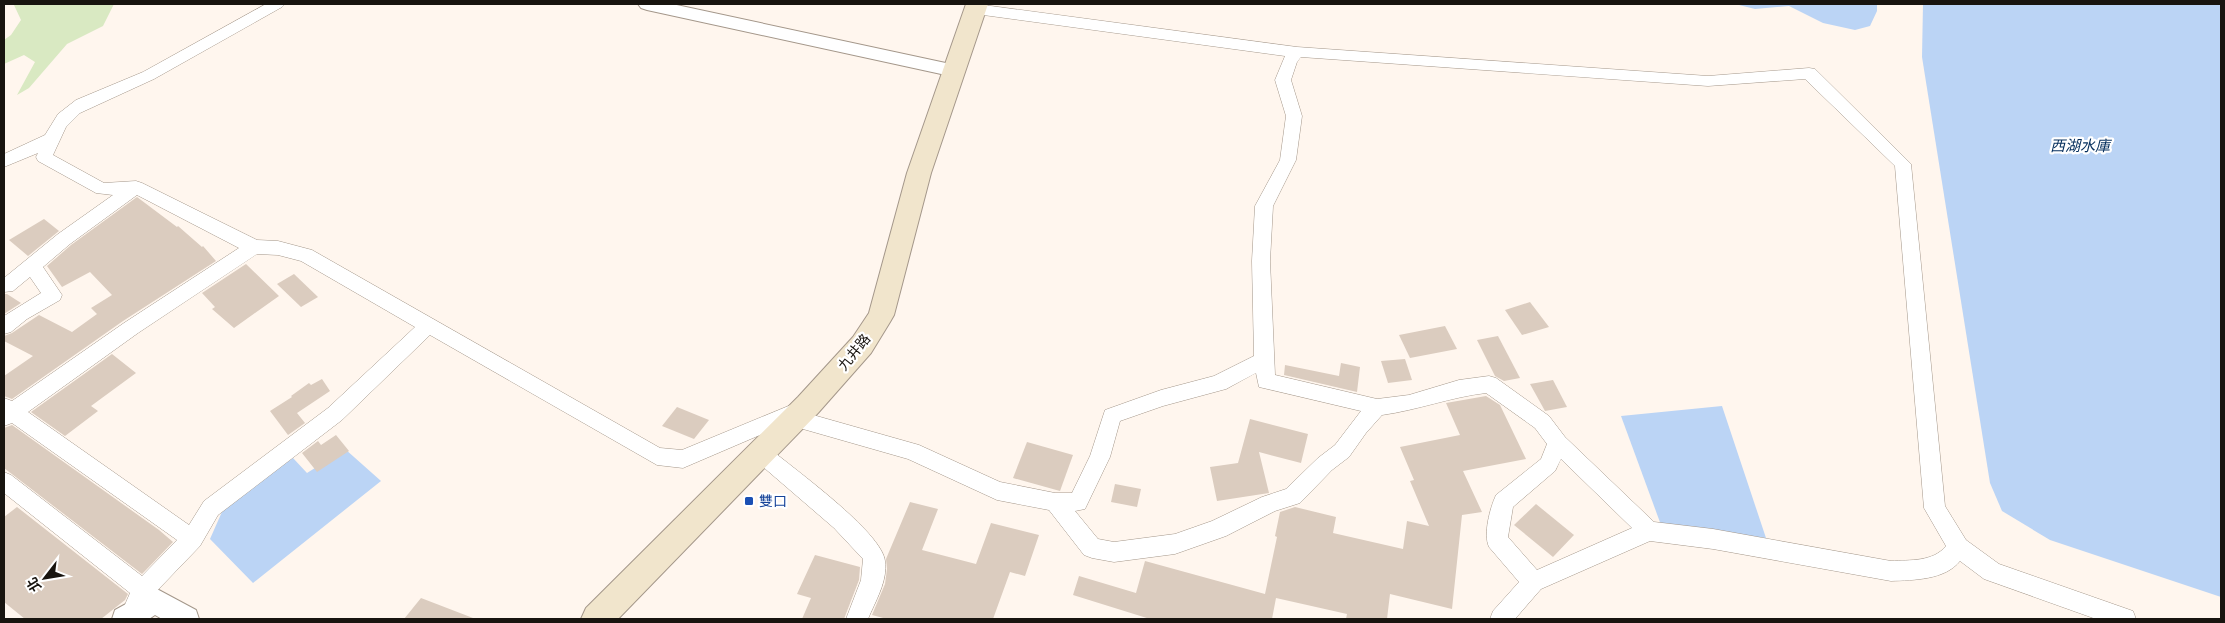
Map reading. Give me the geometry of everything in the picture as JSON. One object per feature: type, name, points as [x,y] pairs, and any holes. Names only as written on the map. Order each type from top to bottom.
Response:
[{"type":"main road","name":"九井路","points":[[596,619],[802,412],[862,345],[881,315],[919,173],[976,6]]},
{"type":"street","points":[[277,4],[159,71],[126,87],[98,96],[68,113],[54,131],[44,157],[102,189],[136,187],[254,247],[278,248],[306,254],[657,456],[683,459],[802,412],[912,451],[997,491],[1055,502],[1078,502],[1100,457],[1112,416],[1161,398],[1219,383],[1264,360]]},
{"type":"street","points":[[647,4],[955,71]]},
{"type":"street","points":[[976,6],[1297,52],[1708,81],[1809,73],[1903,164],[1935,508],[1958,547],[1992,572],[2125,619]]},
{"type":"street","points":[[1297,52],[1290,60],[1283,80],[1294,116],[1288,160],[1264,206],[1262,261],[1266,381],[1377,407],[1409,403],[1459,388],[1489,384],[1542,422],[1558,443],[1649,531]]},
{"type":"street","points":[[4,161],[52,139]]},
{"type":"street","points":[[4,285],[6,286],[64,239],[136,187]]},
{"type":"street","points":[[192,539],[6,412],[254,247]]},
{"type":"street","points":[[4,327],[20,314],[53,295],[32,266]]},
{"type":"street","points":[[133,608],[192,539],[211,508],[336,414],[429,325]]},
{"type":"street","points":[[1055,502],[1092,548],[1114,552],[1176,544],[1218,529],[1269,504],[1293,496],[1325,464],[1342,452],[1359,427],[1377,407]]},
{"type":"street","points":[[1533,582],[1497,540],[1503,502],[1548,465],[1558,443]]},
{"type":"street","points":[[762,454],[859,537],[874,557],[875,571],[857,619]]},
{"type":"street","points":[[8,491],[133,608]]},
{"type":"street","points":[[1501,619],[1533,582],[1649,531],[1712,539],[1891,571],[1919,570],[1946,562],[1958,547]]},
{"type":"street","points":[[133,608],[155,601],[186,619]]},
{"type":"green space","points":[[114,4],[103,26],[67,44],[29,88],[17,95],[35,62],[24,55],[4,64],[4,40],[11,35],[21,20],[14,5]]},
{"type":"water","points":[[1735,4],[1877,4],[1877,11],[1870,26],[1855,30],[1823,23],[1789,6],[1755,9]]},
{"type":"water","name":"西湖水庫","points":[[1923,4],[2221,4],[2221,597],[2050,540],[2002,511],[1990,483],[1922,57]]},
{"type":"water","points":[[1722,406],[1766,538],[1661,525],[1621,416]]},
{"type":"water","points":[[345,449],[381,481],[253,583],[210,539],[225,505],[293,458],[307,473]]},
{"type":"building","points":[[137,197],[203,246],[216,261],[123,321],[12,399],[4,396],[4,376],[33,356],[4,341],[4,336],[12,333],[39,315],[72,332],[97,314],[91,308],[112,295],[90,272],[62,287],[47,266],[71,245]]},
{"type":"building","points":[[44,219],[59,231],[28,256],[9,240]]},
{"type":"building","points":[[246,264],[279,296],[234,328],[212,309],[215,307],[202,293]]},
{"type":"building","points":[[294,274],[318,297],[301,307],[277,284]]},
{"type":"building","points":[[4,294],[21,303],[4,314]]},
{"type":"building","points":[[1530,302],[1549,327],[1522,335],[1505,310]]},
{"type":"building","points":[[1445,326],[1457,349],[1410,358],[1399,335]]},
{"type":"building","points":[[1498,336],[1520,378],[1504,381],[1495,376],[1477,340]]},
{"type":"building","points":[[112,354],[136,373],[91,406],[98,411],[65,436],[31,412]]},
{"type":"building","points":[[1405,359],[1412,380],[1388,383],[1381,361]]},
{"type":"building","points":[[1341,363],[1360,367],[1357,392],[1284,375],[1285,365],[1339,376]]},
{"type":"building","points":[[322,379],[330,391],[297,413],[305,423],[288,435],[270,411],[309,383],[311,385]]},
{"type":"building","points":[[1553,380],[1567,407],[1545,411],[1530,384]]},
{"type":"building","points":[[1486,396],[1500,405],[1526,459],[1463,471],[1482,512],[1462,515],[1452,609],[1390,594],[1387,619],[1346,619],[1347,614],[1276,598],[1272,619],[1150,619],[1073,595],[1079,576],[1136,593],[1145,561],[1265,594],[1277,537],[1275,536],[1280,512],[1295,507],[1336,517],[1333,533],[1403,549],[1407,521],[1429,526],[1410,481],[1414,480],[1400,447],[1460,435],[1446,403]]},
{"type":"building","points":[[677,407],[709,420],[694,439],[662,426]]},
{"type":"building","points":[[1250,419],[1308,434],[1301,463],[1259,452],[1269,493],[1217,501],[1210,467],[1238,463]]},
{"type":"building","points":[[12,425],[173,542],[142,574],[4,468],[4,428]]},
{"type":"building","points":[[336,435],[349,451],[317,472],[302,453],[318,441],[321,445]]},
{"type":"building","points":[[1027,442],[1073,455],[1060,491],[1013,478]]},
{"type":"building","points":[[1115,484],[1141,489],[1137,507],[1111,502]]},
{"type":"building","points":[[910,502],[938,509],[922,550],[976,564],[991,523],[1039,535],[1025,576],[1010,572],[993,619],[887,619],[872,615],[885,584],[886,559]]},
{"type":"building","points":[[1536,504],[1574,535],[1553,557],[1514,525]]},
{"type":"building","points":[[17,507],[128,594],[125,600],[101,619],[25,619],[4,602],[4,517]]},
{"type":"building","points":[[815,555],[860,567],[859,580],[844,619],[802,619],[811,598],[797,594]]},
{"type":"building","points":[[421,598],[473,618],[473,619],[404,619]]},
{"type":"place","name":"雙口","points":[[749,501]]}]
